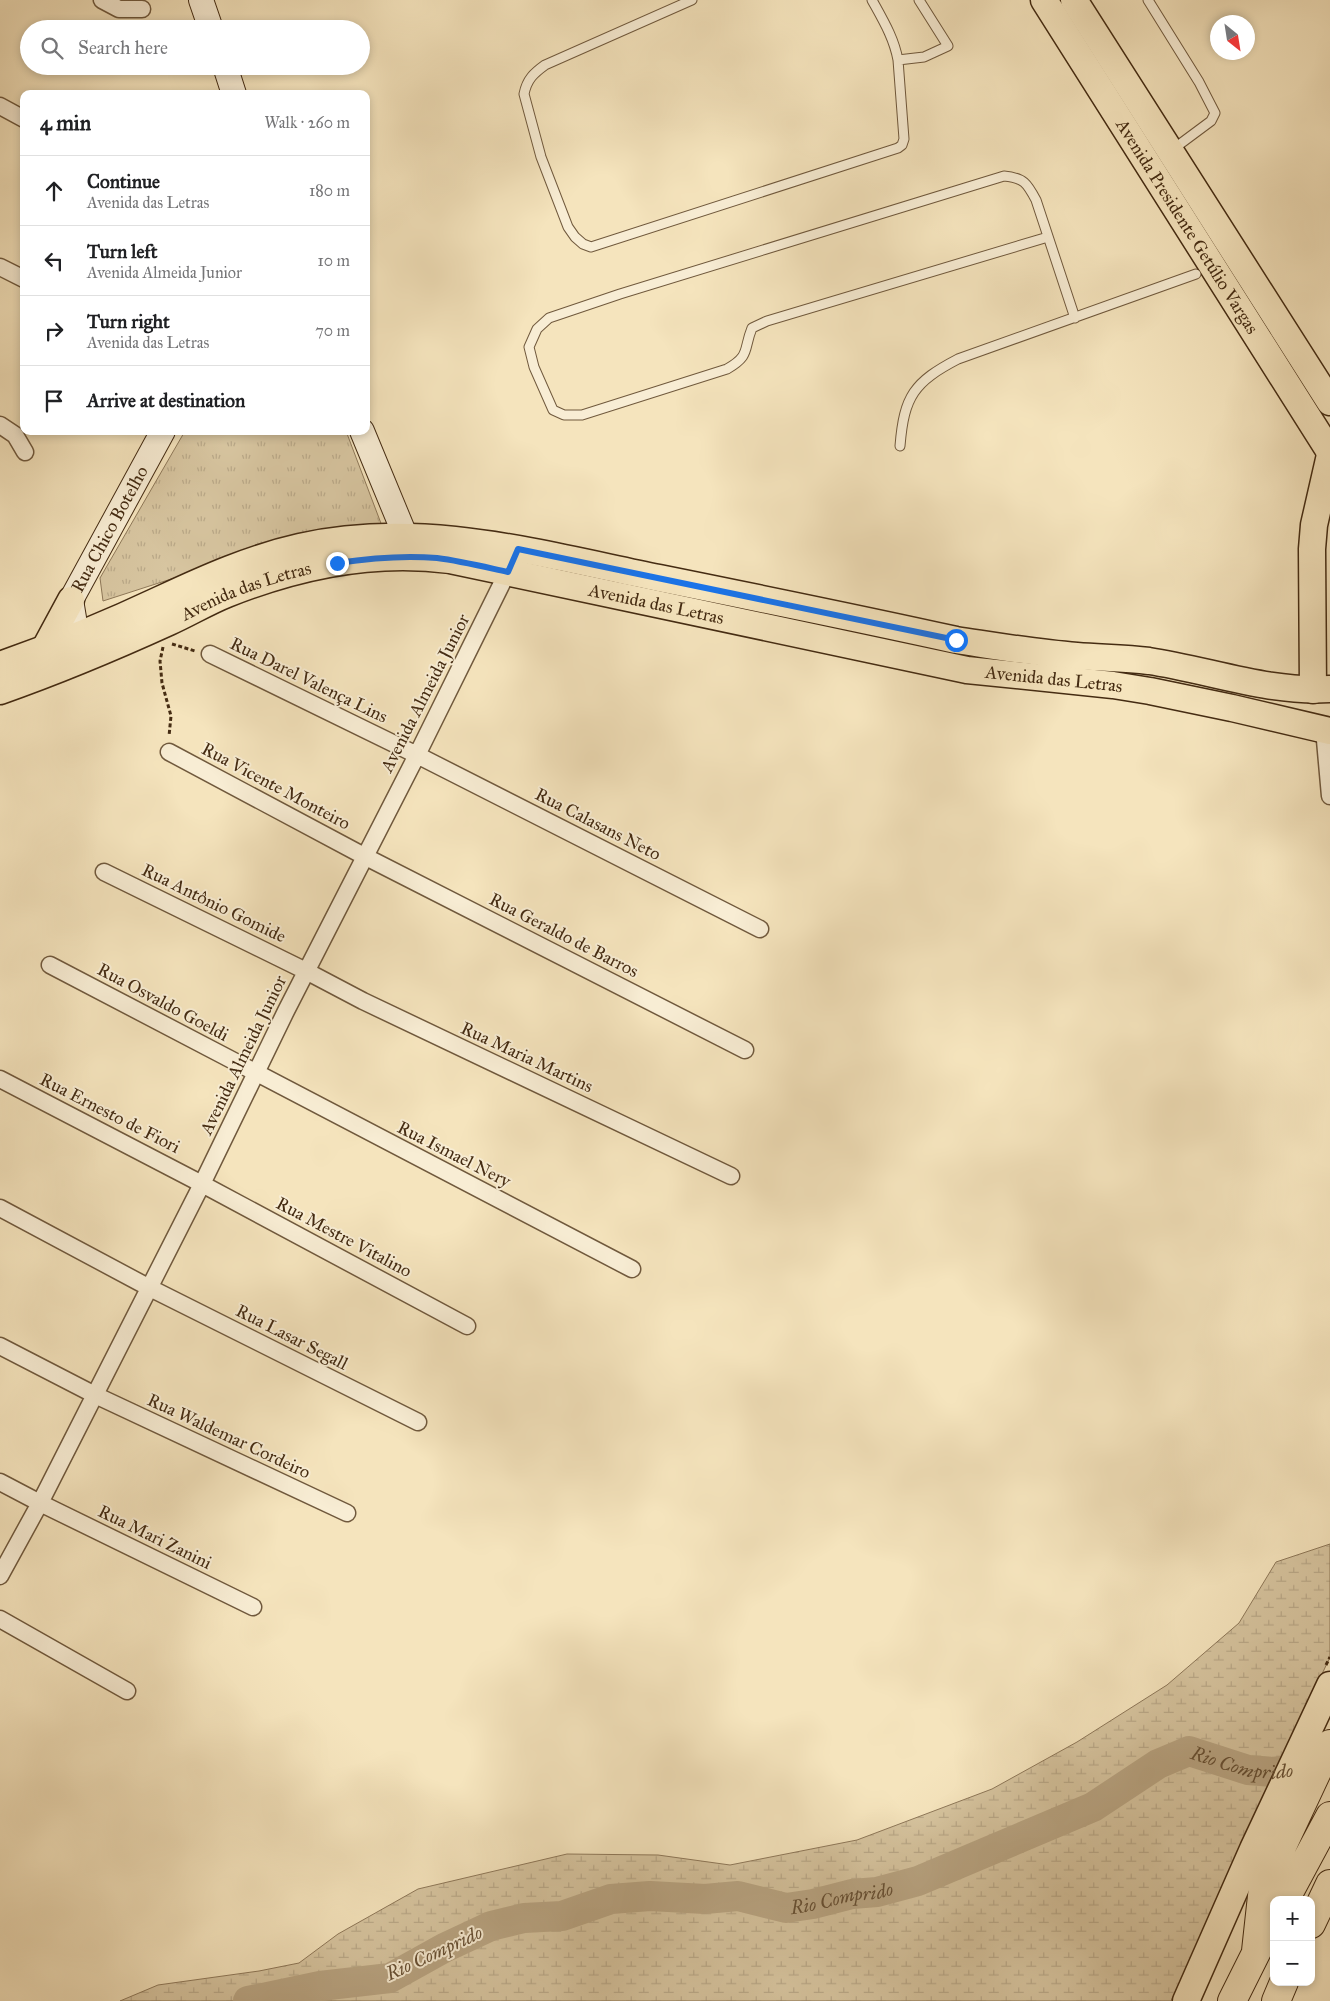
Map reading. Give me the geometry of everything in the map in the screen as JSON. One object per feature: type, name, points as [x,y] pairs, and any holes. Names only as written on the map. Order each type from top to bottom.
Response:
[{"type":"highway","points":[[1256,1951],[1263,1887],[1299,1810],[1321,1742]]},
{"type":"highway","points":[[1287,1896],[1330,1816]]},
{"type":"highway","points":[[1315,1916],[1330,1884]]},
{"type":"highway","points":[[1232,2001],[1270,1926]]},
{"type":"highway","points":[[1276,2001],[1282,1986]]},
{"type":"main road","points":[[201,0],[208,20]]},
{"type":"main road","name":"Avenida Presidente Getúlio Vargas","points":[[1044,0],[1236,278],[1330,402]]},
{"type":"main road","name":"Avenida Presidente Getúlio Vargas","points":[[1074,0],[1170,151],[1330,453]]},
{"type":"main road","points":[[227,75],[233,90]]},
{"type":"main road","name":"Rua Chico Botelho","points":[[88,644],[74,619],[71,600],[161,435]]},
{"type":"main road","points":[[364,435],[406,546]]},
{"type":"main road","points":[[1321,690],[1312,549],[1314,525],[1330,453]]},
{"type":"main road","name":"Avenida das Letras","points":[[0,691],[88,644],[192,584],[250,561],[318,544],[367,537],[406,546],[513,561],[956,640],[1075,656],[1147,661],[1185,667],[1249,683],[1321,690]]},
{"type":"main road","name":"Avenida das Letras","points":[[513,561],[959,668],[1012,676],[1113,685],[1150,691],[1327,730]]},
{"type":"main road","points":[[44,650],[71,600]]},
{"type":"main road","name":"Avenida das Letras","points":[[0,665],[44,650],[88,644]]},
{"type":"main road","points":[[1186,2001],[1254,1849],[1321,1742],[1330,1685]]},
{"type":"street","points":[[102,0],[119,8],[142,9]]},
{"type":"street","points":[[0,106],[20,117]]},
{"type":"street","points":[[0,267],[20,277]]},
{"type":"street","points":[[0,425],[15,435],[25,452]]},
{"type":"street","name":"Avenida Almeida Junior","points":[[0,1576],[40,1503],[148,1287],[202,1184],[306,971],[417,755],[513,561]]},
{"type":"street","name":"Rua Darel Valença Lins","points":[[210,654],[417,755]]},
{"type":"street","points":[[1327,730],[1330,796]]},
{"type":"street","name":"Rua Vicente Monteiro","points":[[170,752],[364,856]]},
{"type":"street","name":"Rua Calasans Neto","points":[[417,755],[760,929]]},
{"type":"street","name":"Rua Geraldo de Barros","points":[[364,856],[746,1050]]},
{"type":"street","name":"Rua Antônio Gomide","points":[[104,872],[306,971]]},
{"type":"street","name":"Rua Osvaldo Goeldi","points":[[50,965],[256,1074]]},
{"type":"street","name":"Rua Maria Martins","points":[[306,971],[372,1006],[731,1176]]},
{"type":"street","name":"Rua Ismael Nery","points":[[256,1074],[632,1269]]},
{"type":"street","name":"Rua Ernesto de Fiori","points":[[0,1079],[202,1184]]},
{"type":"street","name":"Rua Mestre Vitalino","points":[[202,1184],[467,1326]]},
{"type":"street","name":"Rua Lasar Segall","points":[[0,1208],[148,1287],[418,1422]]},
{"type":"street","name":"Rua Waldemar Cordeiro","points":[[0,1346],[94,1395],[347,1514]]},
{"type":"street","name":"Rua Mari Zanini","points":[[0,1482],[252,1607]]},
{"type":"street","points":[[0,1619],[127,1691]]},
{"type":"lane","points":[[692,0],[546,65],[532,75],[526,84],[524,94],[541,157],[568,226],[575,237],[583,244],[591,247],[898,148],[902,145],[904,139],[898,60],[892,37],[872,0]]},
{"type":"lane","points":[[898,60],[924,57],[948,46],[919,0]]},
{"type":"lane","points":[[1148,0],[1199,82],[1215,113],[1211,121],[1170,151]]},
{"type":"lane","points":[[1048,237],[767,321],[752,328],[747,349],[741,361],[727,369],[582,415],[564,415],[553,410],[534,367],[529,347],[537,329],[549,318],[620,294],[1004,176],[1020,177],[1029,186],[1036,200],[1075,318]]},
{"type":"lane","points":[[900,446],[902,424],[907,404],[918,387],[933,372],[958,359],[1196,274]]},
{"type":"path","points":[[170,752],[171,716],[162,683],[160,661],[165,641],[210,654]]},
{"type":"green space","points":[[183,435],[348,435],[382,526],[261,550],[103,601],[100,578]]},
{"type":"green space","points":[[1330,1544],[1330,1657],[1280,1764],[1273,1772],[1274,1778],[1171,2001],[120,2001],[158,1985],[259,1971],[299,1963],[338,1934],[418,1889],[567,1854],[658,1855],[730,1865],[857,1840],[992,1789],[1077,1742],[1167,1685],[1239,1623],[1276,1562]]},
{"type":"waterway","name":"Rio Comprido","points":[[248,2001],[320,1986],[390,1978],[444,1948],[491,1926],[524,1918],[562,1916],[611,1899],[650,1896],[705,1899],[738,1896],[786,1908],[813,1904],[852,1894],[877,1892],[918,1881],[1093,1807],[1158,1764],[1189,1751],[1248,1770],[1273,1772],[1315,1767]]},
{"type":"route","points":[[337,563],[421,557],[450,560],[508,572],[518,549],[956,640]]}]
